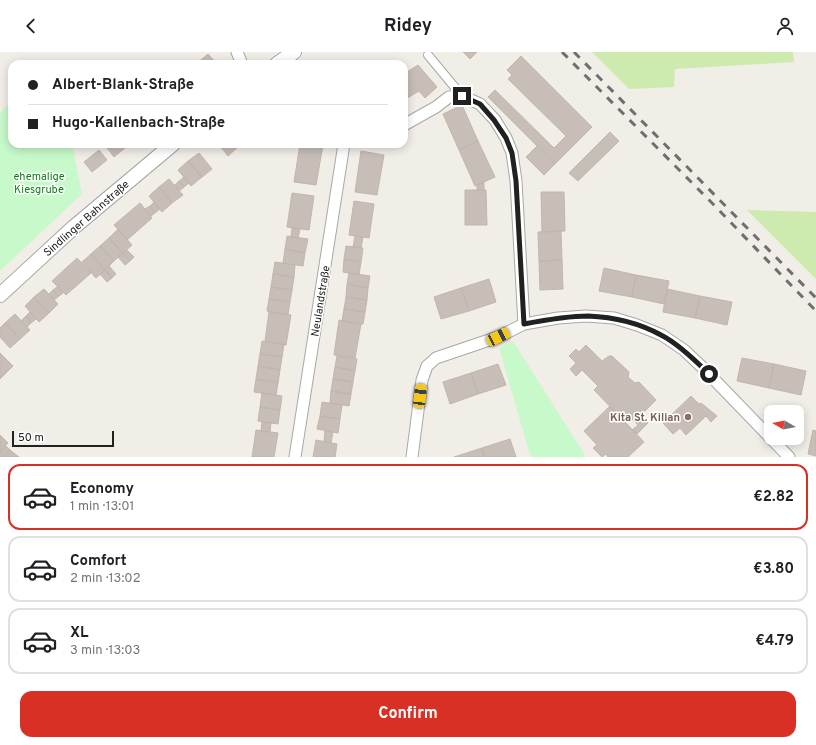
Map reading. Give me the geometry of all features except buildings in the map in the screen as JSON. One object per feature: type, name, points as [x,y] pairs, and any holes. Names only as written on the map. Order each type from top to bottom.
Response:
[{"type":"street","points":[[283,60],[294,52]]},
{"type":"street","points":[[428,55],[462,96],[480,104],[494,120],[506,138],[512,153],[516,181],[524,324]]},
{"type":"street","points":[[408,123],[436,107],[449,97],[462,96]]},
{"type":"street","name":"Sindlinger Bahnstraße","points":[[0,295],[74,226],[168,148]]},
{"type":"street","name":"Neulandstraße","points":[[295,457],[343,148]]},
{"type":"street","points":[[412,457],[422,380],[427,366],[436,358],[498,337],[524,324],[558,318],[586,316],[614,318],[637,325],[662,335],[684,350],[788,457]]},
{"type":"green space","points":[[592,52],[793,52],[794,62],[675,69],[674,87],[629,89]]},
{"type":"green space","name":"ehemalige Kiesgrube","points":[[8,104],[8,148],[73,148],[82,194],[0,271],[0,113]]},
{"type":"green space","points":[[747,210],[816,212],[816,279]]},
{"type":"green space","points":[[513,341],[586,457],[532,457],[499,348]]},
{"type":"railway","points":[[562,52],[712,203],[816,311]]},
{"type":"railway","points":[[574,52],[816,298]]},
{"type":"place","name":"Kita St. Kilian","points":[[688,417]]},
{"type":"route","points":[[462,96],[480,104],[494,120],[506,138],[512,153],[516,181],[524,324],[558,318],[586,316],[614,318],[662,335],[684,350],[709,374]]}]
